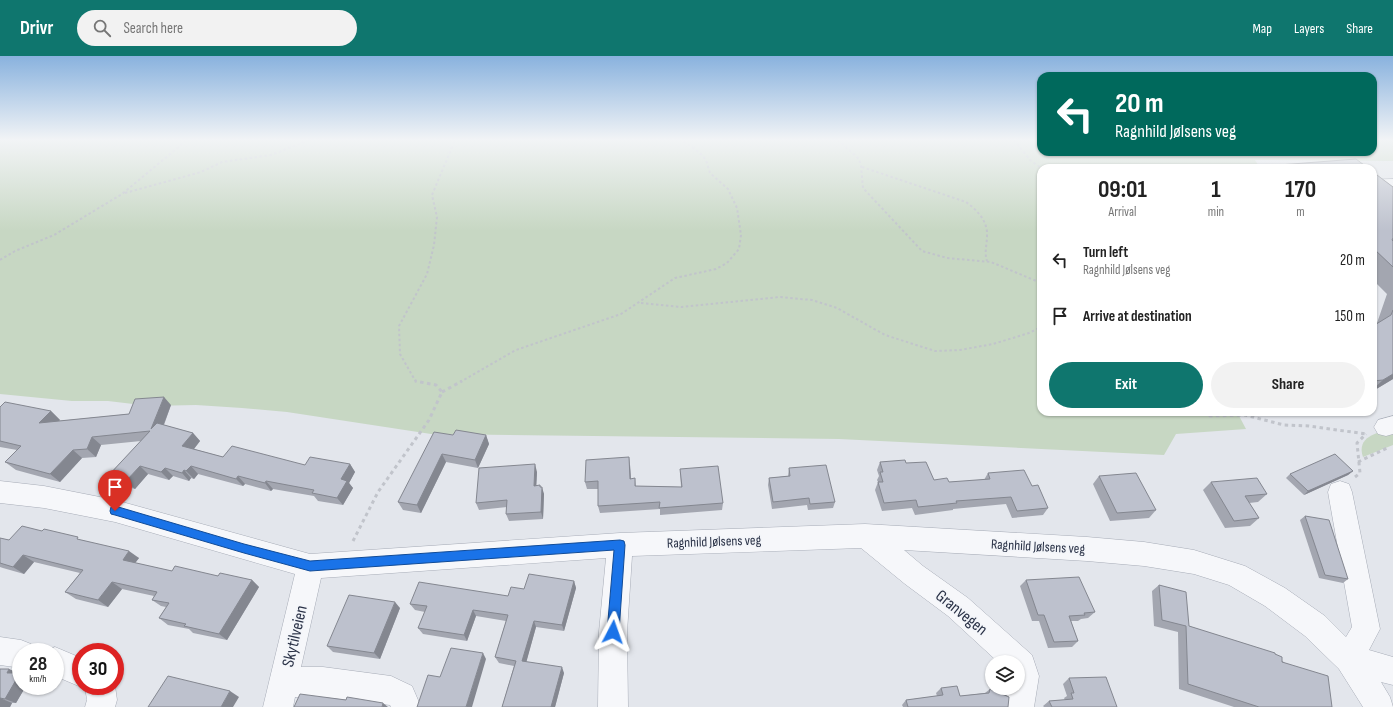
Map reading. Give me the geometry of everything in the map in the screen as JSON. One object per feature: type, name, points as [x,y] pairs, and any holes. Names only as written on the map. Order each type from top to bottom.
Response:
[{"type":"street","points":[[1377,185],[1393,184]]},
{"type":"street","name":"Ragnhild Jølsens veg","points":[[0,492],[44,497],[115,511],[310,566],[620,545],[865,536],[1087,549],[1144,554],[1194,562],[1236,575],[1275,597],[1315,626],[1349,659],[1380,707]]},
{"type":"street","points":[[1340,492],[1366,629],[1349,659],[1393,670]]},
{"type":"street","name":"Granvegen","points":[[865,536],[881,547],[914,575],[958,607],[1022,665],[1024,672],[1024,683],[1019,707]]},
{"type":"street","points":[[613,707],[613,632],[620,545]]},
{"type":"street","name":"Skytilveien","points":[[280,695],[310,566]]},
{"type":"street","points":[[0,651],[12,653]]},
{"type":"street","points":[[280,695],[323,682],[391,691],[402,696],[406,707]]},
{"type":"street","points":[[100,707],[102,700],[101,695]]},
{"type":"path","points":[[0,260],[15,251],[54,236],[122,194],[150,170]]},
{"type":"path","points":[[122,194],[204,170]]},
{"type":"path","points":[[442,170],[432,195],[437,217],[434,245],[428,274],[399,326],[400,354],[416,382],[436,384],[442,392]]},
{"type":"path","points":[[341,565],[378,492],[429,420],[442,392],[516,350],[622,314],[674,278],[716,269],[727,263],[739,249],[741,235],[736,208],[728,189],[710,173],[709,170]]},
{"type":"path","points":[[862,170],[861,179],[863,188],[922,251],[934,257],[946,260],[987,261],[1037,281]]},
{"type":"path","points":[[872,170],[966,202],[976,209],[986,224],[987,235],[984,252],[987,261]]},
{"type":"path","points":[[640,302],[682,307],[779,297],[812,300],[837,308],[885,335],[935,351],[960,350],[993,344],[1029,333],[1037,329]]},
{"type":"path","points":[[1249,416],[1284,425],[1385,433]]},
{"type":"path","points":[[1340,492],[1360,473],[1357,443],[1385,433]]},
{"type":"path","points":[[1358,462],[1391,446],[1385,433]]},
{"type":"green space","points":[[0,170],[1037,170],[1037,416],[1239,416],[1246,429],[1176,434],[1164,455],[839,439],[431,434],[287,412],[196,405],[150,406],[108,401],[72,401],[0,394]]},
{"type":"green space","points":[[1393,429],[1393,445],[1363,457],[1362,445],[1365,440],[1375,434]]},
{"type":"building","points":[[1377,175],[1393,187],[1393,267],[1377,252]]},
{"type":"building","points":[[1393,310],[1393,374],[1383,380],[1377,381],[1377,324],[1391,315]]},
{"type":"building","points":[[164,397],[151,429],[157,423],[193,433],[182,446],[223,457],[232,446],[305,465],[310,457],[350,464],[341,479],[347,481],[337,498],[312,493],[314,490],[266,481],[265,483],[238,476],[236,479],[191,466],[182,473],[165,468],[161,472],[140,466],[126,481],[108,476],[150,431],[92,437],[87,449],[73,450],[50,474],[5,462],[21,446],[0,441],[0,407],[5,402],[51,411],[39,423],[129,414],[135,399]]},
{"type":"building","points":[[456,430],[486,435],[475,460],[442,454],[417,505],[398,502],[434,432],[453,435]]},
{"type":"building","points":[[1335,454],[1353,471],[1308,491],[1290,474]]},
{"type":"building","points":[[629,457],[630,479],[635,478],[635,486],[682,487],[680,469],[718,466],[723,503],[659,508],[660,502],[598,506],[598,481],[585,482],[586,460]]},
{"type":"building","points":[[905,460],[906,463],[926,462],[934,480],[947,478],[949,482],[990,479],[988,473],[1024,470],[1032,486],[1038,485],[1048,508],[1017,511],[1011,497],[956,501],[957,503],[918,507],[916,500],[884,503],[878,482],[883,482],[880,472],[883,472],[880,462]]},
{"type":"building","points":[[535,464],[534,486],[540,485],[540,487],[542,487],[541,512],[506,514],[507,500],[476,503],[479,468]]},
{"type":"building","points":[[826,465],[835,502],[810,504],[809,498],[773,502],[769,478],[790,476],[789,468]]},
{"type":"building","points":[[1136,473],[1156,510],[1117,513],[1099,476]]},
{"type":"building","points":[[1257,478],[1267,494],[1245,496],[1259,518],[1234,521],[1211,482]]},
{"type":"building","points":[[1305,516],[1329,520],[1348,579],[1325,575]]},
{"type":"building","points":[[22,526],[42,531],[44,529],[78,537],[77,539],[129,551],[123,560],[172,571],[175,566],[218,576],[220,573],[252,580],[219,634],[184,626],[186,624],[159,618],[169,603],[152,600],[157,592],[112,582],[98,600],[65,592],[83,570],[23,555],[13,567],[0,563],[0,538],[9,540]]},
{"type":"building","points":[[529,574],[574,581],[562,625],[534,621],[522,661],[562,667],[551,707],[502,707],[516,661],[495,657],[508,615],[473,610],[464,635],[418,628],[427,606],[410,604],[419,582],[508,596],[511,587],[524,589]]},
{"type":"building","points":[[1079,577],[1095,612],[1084,613],[1085,615],[1069,616],[1078,641],[1054,642],[1044,615],[1038,615],[1026,580]]},
{"type":"building","points":[[1159,585],[1186,592],[1189,626],[1275,653],[1282,657],[1282,662],[1328,676],[1332,707],[1259,707],[1188,684],[1186,626],[1162,620]]},
{"type":"building","points":[[349,595],[395,602],[374,653],[327,646]]},
{"type":"building","points":[[451,648],[483,653],[466,707],[417,707],[428,675],[440,677]]},
{"type":"building","points":[[0,669],[9,669],[7,673],[12,673],[12,687],[5,699],[0,698]]},
{"type":"building","points":[[168,676],[230,691],[221,707],[148,707]]},
{"type":"building","points":[[1106,677],[1117,707],[1052,707],[1049,701],[1073,699],[1071,693],[1074,693],[1069,678]]},
{"type":"building","points":[[957,686],[960,696],[985,693],[985,695],[1004,695],[1009,697],[1008,707],[908,707],[906,700],[943,695],[941,688]]},
{"type":"building","points":[[300,694],[346,700],[347,697],[383,703],[382,707],[294,707]]},
{"type":"route","points":[[115,511],[310,566],[620,545],[613,632]]}]
